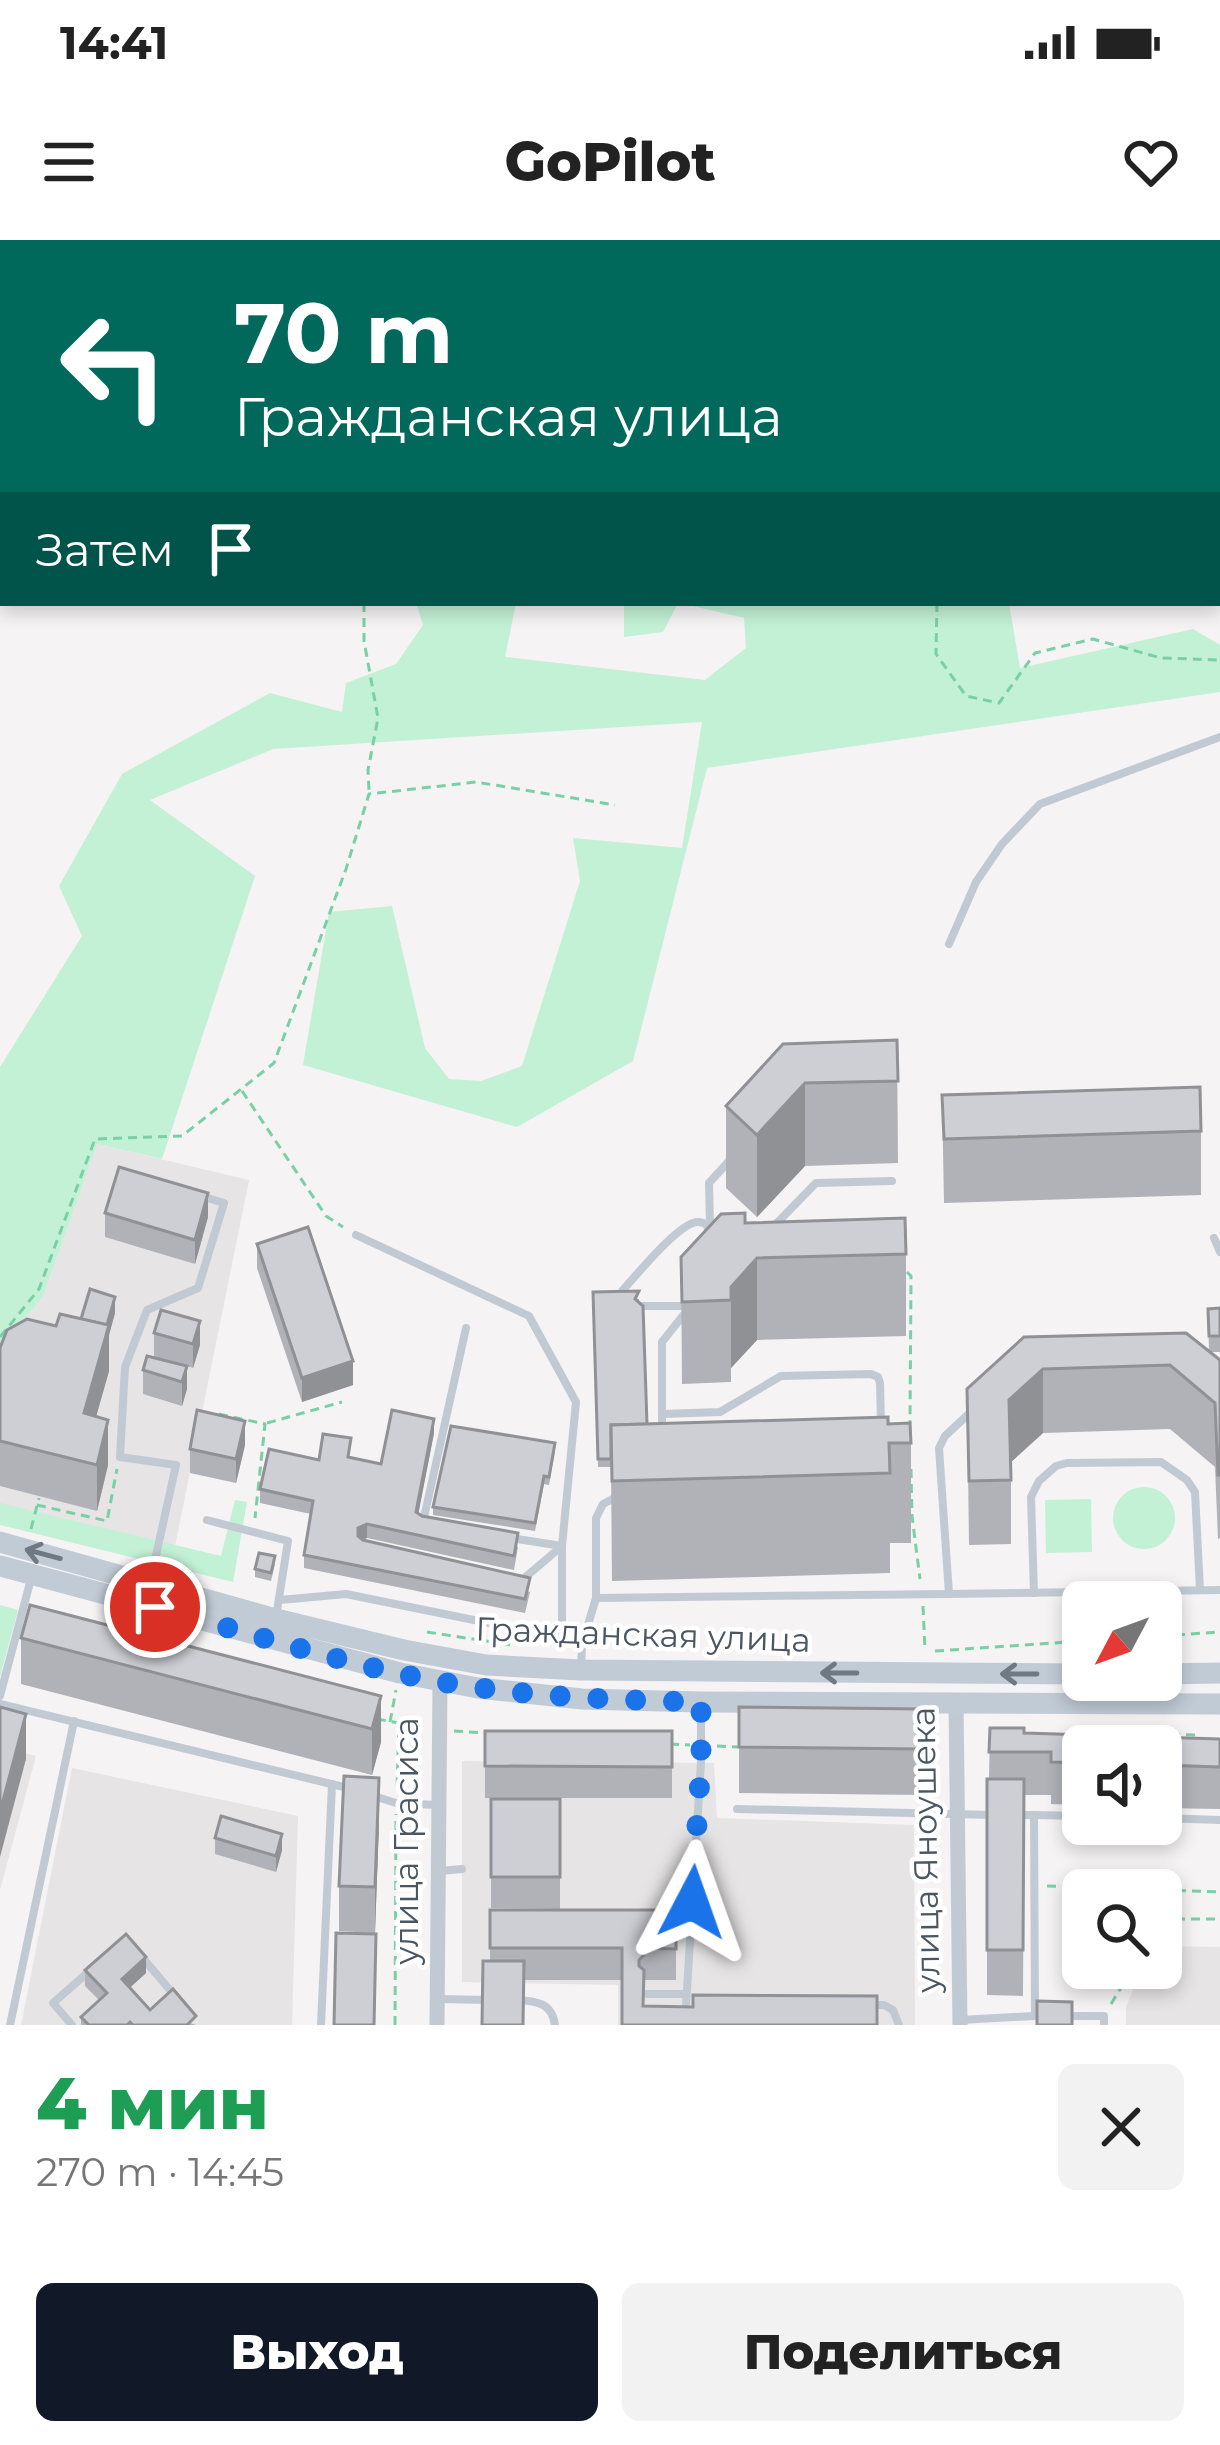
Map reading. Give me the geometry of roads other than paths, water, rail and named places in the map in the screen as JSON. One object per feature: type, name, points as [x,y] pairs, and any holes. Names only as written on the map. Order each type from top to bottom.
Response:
[{"type":"main road","name":"Гражданская улица","points":[[0,1542],[150,1583],[278,1609],[441,1658],[486,1665],[1062,1674]]},
{"type":"main road","name":"Гражданская улица","points":[[0,1565],[374,1667],[440,1682],[582,1699],[1220,1704]]},
{"type":"main road","name":"улица Грасиса","points":[[440,1682],[441,1658]]},
{"type":"main road","points":[[1182,1674],[1220,1673]]},
{"type":"main road","name":"улица Яноушека","points":[[956,1674],[956,1702]]},
{"type":"street","name":"улица Грасиса","points":[[437,2025],[440,1682]]},
{"type":"street","name":"улица Яноушека","points":[[956,1702],[960,2022]]},
{"type":"lane","points":[[949,944],[976,882],[1002,844],[1040,804],[1220,737]]},
{"type":"lane","points":[[622,1291],[680,1232],[701,1222],[710,1232],[710,1183],[741,1148]]},
{"type":"lane","points":[[772,1228],[816,1183],[892,1181]]},
{"type":"lane","points":[[150,1583],[176,1465],[120,1457],[125,1367],[147,1310],[198,1288],[224,1203],[203,1197]]},
{"type":"lane","points":[[356,1235],[529,1316],[576,1402],[562,1546],[562,1638]]},
{"type":"lane","points":[[1214,1238],[1220,1252]]},
{"type":"lane","points":[[643,1306],[692,1306],[662,1342],[662,1454]]},
{"type":"lane","points":[[446,1526],[423,1522],[466,1328]]},
{"type":"lane","points":[[662,1414],[727,1409],[782,1376],[872,1374],[880,1383],[881,1431]]},
{"type":"lane","points":[[949,1594],[939,1448],[945,1436],[978,1406]]},
{"type":"lane","points":[[1034,1592],[1031,1497],[1039,1481],[1061,1464],[1154,1461],[1166,1464],[1193,1488],[1200,1590]]},
{"type":"lane","points":[[580,1670],[596,1598],[596,1518],[609,1499],[625,1495]]},
{"type":"lane","points":[[207,1520],[288,1541],[278,1609],[346,1594],[582,1646]]},
{"type":"lane","points":[[492,1534],[562,1546]]},
{"type":"lane","points":[[500,1575],[522,1580],[562,1546]]},
{"type":"lane","points":[[32,1574],[0,1700],[397,1803],[439,1805]]},
{"type":"lane","points":[[596,1598],[1220,1590]]},
{"type":"lane","points":[[685,2025],[701,1702]]},
{"type":"lane","points":[[10,2025],[74,1721]]},
{"type":"lane","points":[[321,2025],[332,1784]]},
{"type":"lane","points":[[737,1809],[1062,1815]]},
{"type":"lane","points":[[960,2022],[1035,2016],[1034,1814]]},
{"type":"lane","points":[[1182,1819],[1220,1820]]},
{"type":"lane","points":[[439,1871],[462,1869]]},
{"type":"lane","points":[[141,1956],[185,2008]]},
{"type":"lane","points":[[72,2025],[52,2002],[97,1964]]},
{"type":"lane","points":[[647,1994],[686,1994]]},
{"type":"lane","points":[[437,1999],[538,2001],[553,2013],[556,2025]]},
{"type":"lane","points":[[862,2005],[884,2005],[893,2010],[899,2025]]},
{"type":"lane","points":[[686,2006],[708,2006]]},
{"type":"lane","points":[[1058,2016],[1104,2020]]}]
